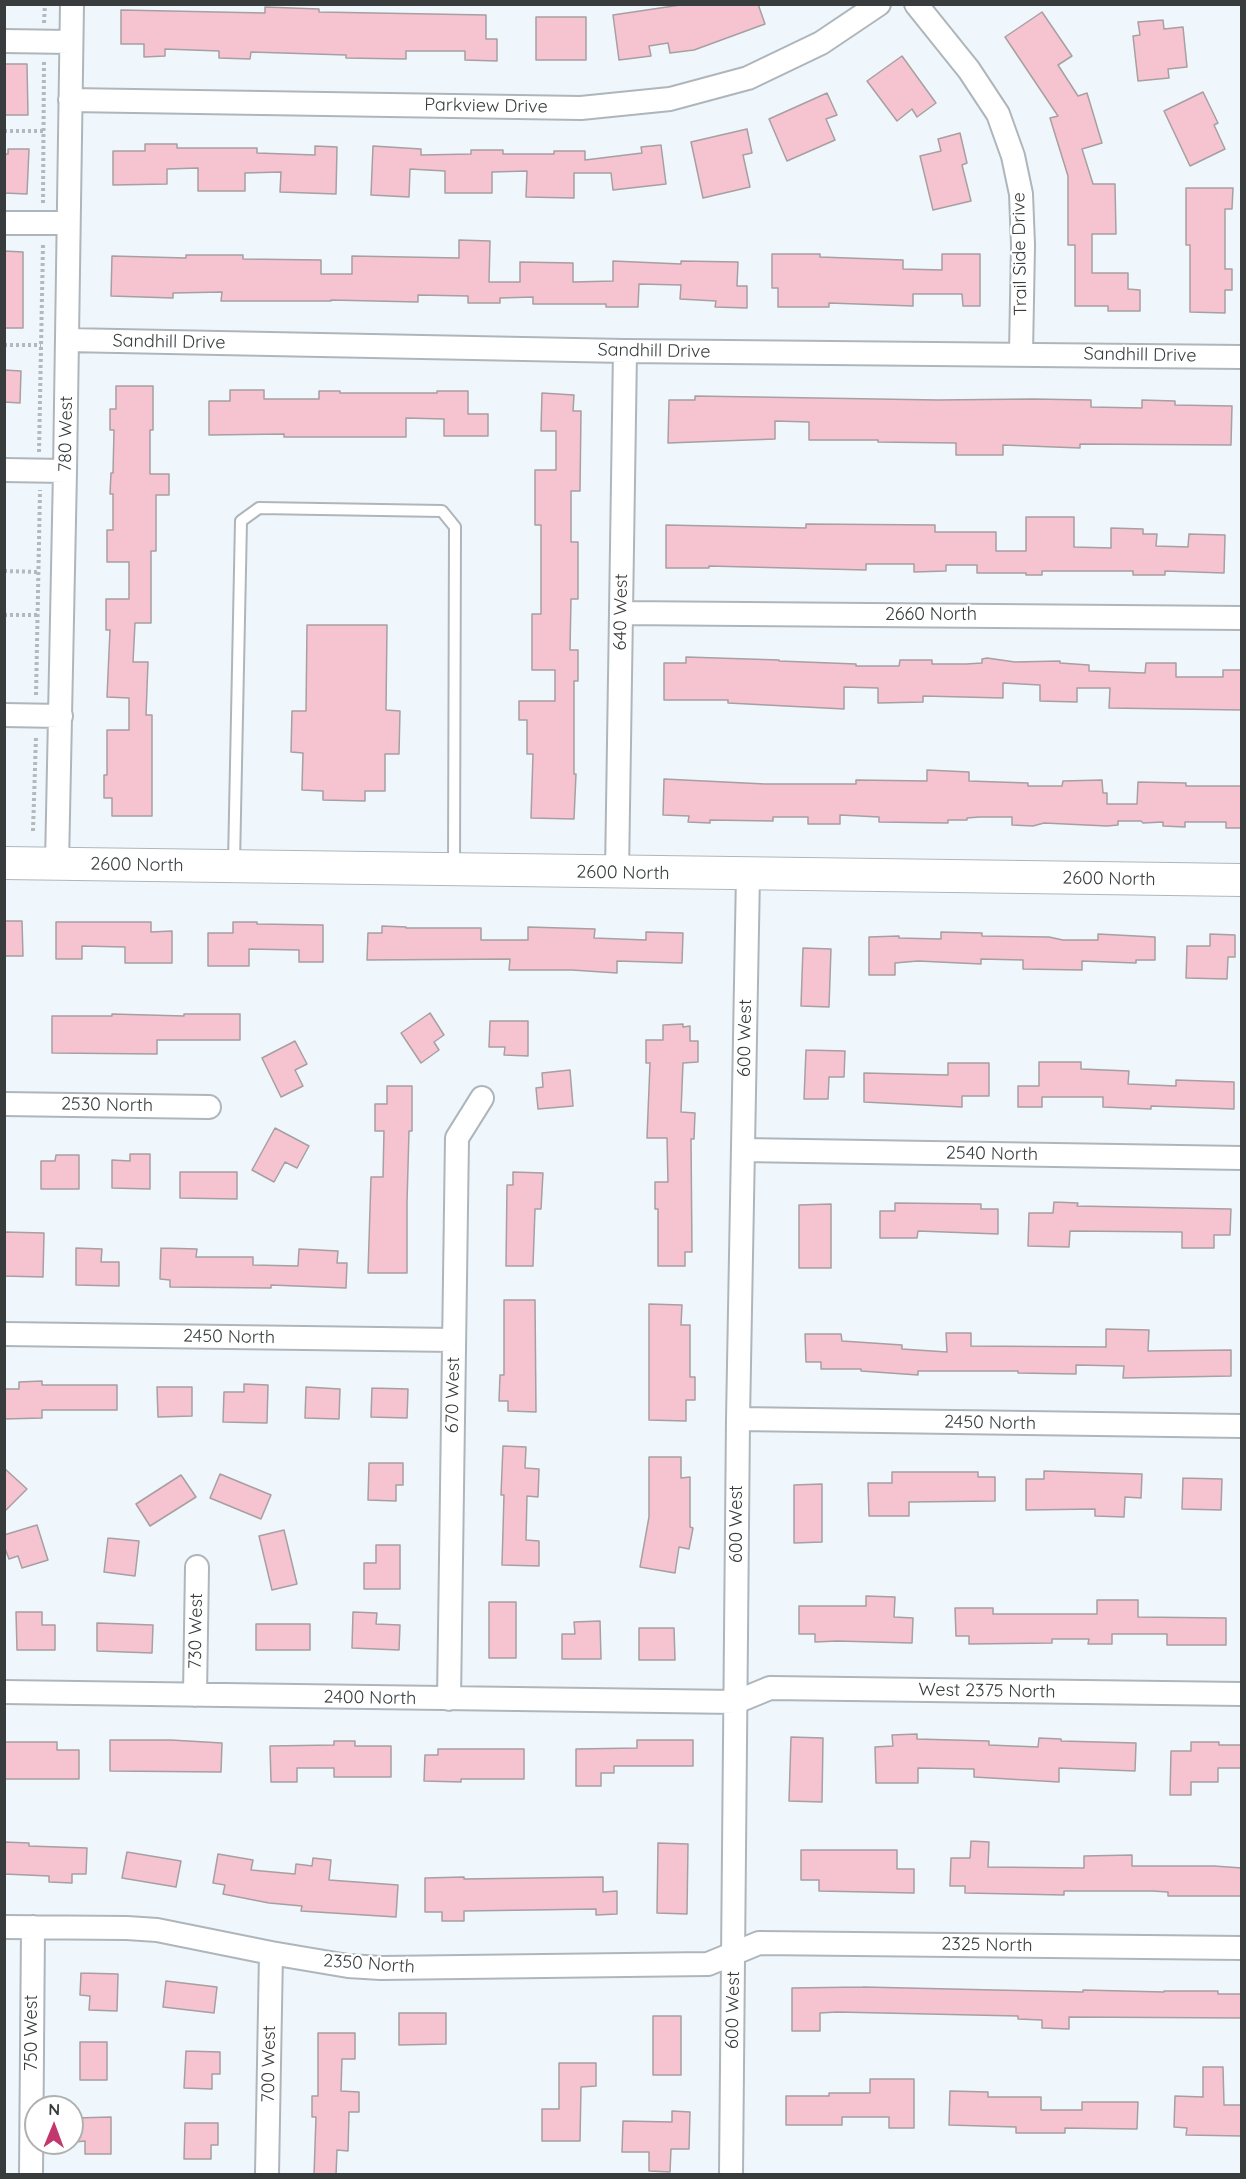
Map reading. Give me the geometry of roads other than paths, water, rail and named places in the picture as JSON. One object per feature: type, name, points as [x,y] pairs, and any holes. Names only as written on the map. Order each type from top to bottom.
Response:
[{"type":"street","name":"780 West","points":[[57,864],[68,340],[72,4]]},
{"type":"street","name":"Parkview Drive","points":[[70,100],[580,108],[670,99],[748,78],[821,43],[879,4]]},
{"type":"street","name":"Trail Side Drive","points":[[916,4],[969,70],[999,114],[1013,156],[1021,194],[1023,245],[1021,353]]},
{"type":"street","points":[[4,40],[71,42]]},
{"type":"street","points":[[4,223],[68,223]]},
{"type":"street","name":"Sandhill Drive","points":[[68,340],[625,351],[1021,353],[1242,357]]},
{"type":"street","name":"640 West","points":[[617,873],[625,351]]},
{"type":"street","points":[[4,470],[65,471]]},
{"type":"street","name":"2660 North","points":[[621,613],[1242,618]]},
{"type":"street","points":[[4,715],[61,716]]},
{"type":"street","name":"2600 North","points":[[4,863],[1242,880]]},
{"type":"street","name":"600 West","points":[[731,2174],[738,1419],[748,874]]},
{"type":"street","name":"670 West","points":[[448,1699],[457,1138],[482,1098]]},
{"type":"street","name":"2530 North","points":[[4,1104],[209,1107]]},
{"type":"street","name":"2540 North","points":[[743,1150],[1242,1158]]},
{"type":"street","name":"2450 North","points":[[4,1334],[454,1340]]},
{"type":"street","name":"2450 North","points":[[738,1419],[1242,1426]]},
{"type":"street","name":"730 West","points":[[195,1695],[197,1567]]},
{"type":"street","name":"West 2375 North","points":[[736,1702],[770,1688],[1242,1694]]},
{"type":"street","name":"2400 North","points":[[4,1692],[736,1702]]},
{"type":"street","name":"2350 North","points":[[4,1927],[157,1930],[271,1953],[348,1966],[381,1968],[708,1964],[734,1953]]},
{"type":"street","name":"750 West","points":[[31,2175],[33,1927]]},
{"type":"street","name":"2325 North","points":[[734,1953],[759,1943],[1242,1948]]},
{"type":"street","name":"700 West","points":[[267,2175],[271,1953]]},
{"type":"street","points":[[731,2174],[736,2175]]},
{"type":"lane","points":[[234,866],[241,521],[259,508],[442,511],[455,526],[454,870]]}]
